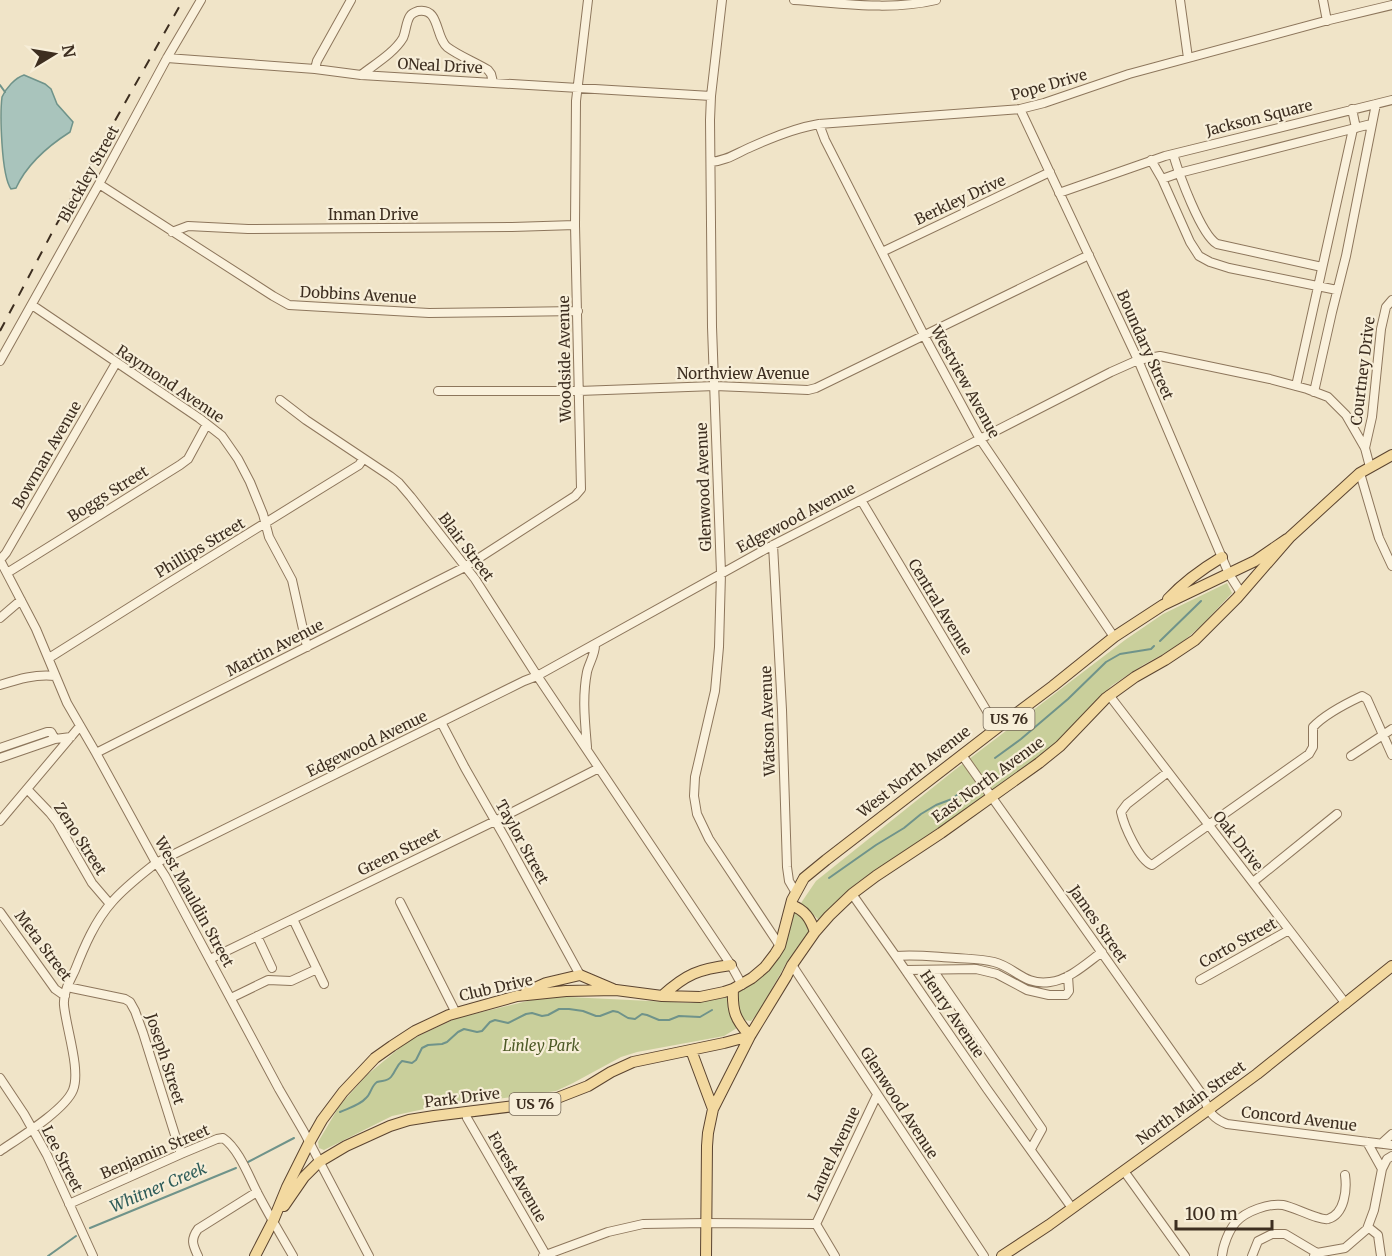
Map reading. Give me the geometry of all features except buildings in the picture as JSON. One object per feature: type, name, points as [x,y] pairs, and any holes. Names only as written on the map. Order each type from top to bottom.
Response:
[{"type":"main road","name":"East North Avenue","points":[[792,965],[815,932],[852,894],[1039,763],[1060,746],[1109,695],[1195,640],[1241,593],[1287,539],[1360,473],[1392,455]]},
{"type":"main road","name":"West North Avenue","points":[[780,946],[791,905],[804,878],[826,860],[1114,638],[1163,605],[1255,561],[1287,539]]},
{"type":"main road","points":[[1163,605],[1180,586],[1222,557]]},
{"type":"main road","points":[[791,905],[807,914],[815,932]]},
{"type":"main road","name":"US 76","points":[[738,987],[765,967],[780,946]]},
{"type":"main road","name":"US 76","points":[[750,1036],[792,965]]},
{"type":"main road","points":[[662,996],[691,974],[710,968],[731,966]]},
{"type":"main road","name":"North Main Street","points":[[1002,1256],[1257,1074],[1392,966]]},
{"type":"main road","points":[[517,996],[546,983],[580,975],[616,990]]},
{"type":"main road","points":[[706,1256],[708,1132],[713,1109],[750,1036],[740,1024],[735,1013],[733,1001],[738,987]]},
{"type":"main road","name":"Club Drive","points":[[309,1143],[343,1092],[375,1058],[415,1031],[456,1013],[517,996],[566,991],[616,990],[662,996],[700,997],[738,987]]},
{"type":"main road","name":"Park Drive","points":[[319,1162],[346,1146],[409,1120],[547,1102],[588,1086],[633,1062],[750,1036]]},
{"type":"main road","points":[[691,1050],[713,1109]]},
{"type":"main road","name":"US 76","points":[[255,1256],[309,1143]]},
{"type":"main road","name":"US 76","points":[[273,1221],[304,1177],[319,1162]]},
{"type":"street","name":"Bleckley Street","points":[[0,362],[201,0]]},
{"type":"street","points":[[315,69],[317,61],[351,0]]},
{"type":"street","name":"Woodside Avenue","points":[[465,567],[575,496],[581,489],[575,225],[576,101],[588,0]]},
{"type":"street","name":"Glenwood Avenue","points":[[722,0],[711,96],[711,258],[721,573],[719,647],[715,691],[695,777],[694,796],[697,814],[710,839],[780,946]]},
{"type":"street","points":[[794,0],[918,4],[936,0]]},
{"type":"street","points":[[1180,0],[1188,58]]},
{"type":"street","points":[[1323,0],[1326,21]]},
{"type":"street","name":"Pope Drive","points":[[711,162],[720,162],[803,126],[1020,109],[1129,74],[1392,5]]},
{"type":"street","points":[[361,75],[398,45],[410,16],[415,11],[422,11],[434,17],[440,36],[447,47],[488,70],[493,82]]},
{"type":"street","name":"ONeal Drive","points":[[167,58],[315,69],[361,75],[711,96]]},
{"type":"street","name":"Jackson Square","points":[[1059,193],[1151,160],[1392,100]]},
{"type":"street","points":[[1314,392],[1346,256],[1376,104]]},
{"type":"street","name":"Boundary Street","points":[[1020,109],[1138,360],[1229,574],[1241,593]]},
{"type":"street","points":[[1296,386],[1354,128],[1352,109]]},
{"type":"street","name":"Westview Avenue","points":[[819,124],[924,335],[980,439],[1114,638]]},
{"type":"street","points":[[1162,179],[1179,172],[1371,124]]},
{"type":"street","points":[[1173,154],[1203,227],[1212,241],[1322,267]]},
{"type":"street","points":[[1151,160],[1199,256],[1229,268],[1337,290]]},
{"type":"street","name":"Berkley Drive","points":[[882,252],[1050,172]]},
{"type":"street","name":"Dobbins Avenue","points":[[99,184],[288,305],[429,313],[578,311]]},
{"type":"street","name":"Inman Drive","points":[[172,231],[188,226],[248,229],[575,225]]},
{"type":"street","name":"Northview Avenue","points":[[438,391],[579,391],[714,386],[808,390],[1089,255]]},
{"type":"street","name":"Courtney Drive","points":[[1365,448],[1372,417],[1381,329],[1386,307],[1392,300]]},
{"type":"street","name":"Raymond Avenue","points":[[32,305],[222,436],[250,482],[263,514],[269,537],[292,580],[308,647]]},
{"type":"street","name":"Edgewood Avenue","points":[[64,996],[83,950],[110,904],[136,878],[156,863],[537,676],[773,545],[1138,360],[1160,356],[1261,377],[1328,397],[1346,415],[1365,448],[1370,467]]},
{"type":"street","name":"Bowman Avenue","points":[[0,560],[116,363]]},
{"type":"street","name":"Blair Street","points":[[280,400],[399,483],[475,579],[537,676],[731,966],[738,987]]},
{"type":"street","name":"Boggs Street","points":[[7,573],[180,465],[188,459],[207,424]]},
{"type":"street","name":"Phillips Street","points":[[49,658],[359,465],[363,459]]},
{"type":"street","points":[[1360,473],[1379,538],[1392,566]]},
{"type":"street","name":"Central Avenue","points":[[861,500],[997,728]]},
{"type":"street","name":"Watson Avenue","points":[[773,545],[782,710],[787,867],[789,881],[796,893]]},
{"type":"street","name":"West Mauldin Street","points":[[0,560],[49,658],[67,703],[165,876],[369,1256]]},
{"type":"street","name":"Martin Avenue","points":[[96,753],[465,567]]},
{"type":"street","points":[[0,618],[21,600]]},
{"type":"street","points":[[587,751],[583,707],[587,670],[595,650],[594,645]]},
{"type":"street","points":[[0,685],[30,676],[55,676]]},
{"type":"street","name":"Oak Drive","points":[[1109,695],[1346,1004]]},
{"type":"street","points":[[1168,772],[1127,804],[1121,812],[1123,821],[1146,863],[1152,866],[1309,754],[1313,747],[1313,728],[1318,721],[1351,701],[1362,696],[1367,699],[1392,755]]},
{"type":"street","name":"Taylor Street","points":[[441,722],[580,975]]},
{"type":"street","points":[[0,821],[80,726]]},
{"type":"street","points":[[1351,756],[1392,729]]},
{"type":"street","points":[[0,748],[47,732],[51,732],[55,739]]},
{"type":"street","points":[[0,758],[55,739],[70,737]]},
{"type":"street","name":"James Street","points":[[962,755],[1201,1093],[1208,1110]]},
{"type":"street","name":"Green Street","points":[[210,959],[599,768]]},
{"type":"street","name":"Zeno Street","points":[[27,789],[57,822],[92,883],[110,904]]},
{"type":"street","points":[[1253,882],[1337,814]]},
{"type":"street","name":"Henry Avenue","points":[[852,894],[1072,1208]]},
{"type":"street","points":[[400,902],[456,1013]]},
{"type":"street","name":"Meta Street","points":[[0,912],[55,989],[64,996]]},
{"type":"street","points":[[292,919],[324,984]]},
{"type":"street","name":"Corto Street","points":[[1200,980],[1289,930]]},
{"type":"street","points":[[257,936],[272,968]]},
{"type":"street","points":[[896,956],[944,957],[994,962],[1027,980],[1051,982],[1068,976],[1102,952]]},
{"type":"street","name":"Glenwood Avenue","points":[[792,965],[984,1256]]},
{"type":"street","points":[[231,998],[268,980],[291,981],[317,969]]},
{"type":"street","points":[[906,970],[976,969],[997,974],[1027,990],[1049,996],[1066,995],[1070,991],[1068,976]]},
{"type":"street","name":"Henry Avenue","points":[[933,970],[1042,1129],[1031,1149]]},
{"type":"street","name":"Joseph Street","points":[[68,987],[130,1002],[143,1033],[181,1154]]},
{"type":"street","points":[[0,1151],[64,1104],[73,1089],[76,1071],[64,996]]},
{"type":"street","name":"Lee Street","points":[[0,1078],[47,1155],[93,1256]]},
{"type":"street","name":"Laurel Avenue","points":[[816,1224],[877,1095]]},
{"type":"street","name":"Concord Avenue","points":[[1208,1110],[1218,1120],[1227,1124],[1392,1145]]},
{"type":"street","name":"Forest Avenue","points":[[466,1112],[467,1118],[545,1256]]},
{"type":"street","points":[[1381,1144],[1392,1134]]},
{"type":"street","name":"Benjamin Street","points":[[69,1204],[181,1154],[223,1138],[229,1142],[293,1256]]},
{"type":"street","points":[[1367,1142],[1382,1169]]},
{"type":"street","points":[[1252,1256],[1258,1241],[1272,1234],[1285,1234],[1316,1254],[1344,1252],[1345,1248],[1368,1227],[1374,1210],[1382,1169],[1392,1156]]},
{"type":"street","points":[[1124,1171],[1185,1256]]},
{"type":"street","points":[[1222,1256],[1236,1221],[1263,1207],[1283,1205],[1320,1219],[1328,1219],[1336,1214],[1342,1205],[1346,1190],[1345,1175]]},
{"type":"street","points":[[198,1256],[192,1239],[198,1229],[257,1192]]},
{"type":"street","points":[[545,1256],[626,1227],[643,1224],[706,1223],[816,1224],[835,1256]]},
{"type":"street","points":[[1368,1227],[1378,1234],[1381,1256]]},
{"type":"green space","points":[[1227,583],[1232,593],[1203,624],[1178,646],[1111,686],[1057,745],[858,882],[820,921],[801,903],[816,881],[956,769],[1125,640],[1163,614]]},
{"type":"green space","points":[[794,911],[801,914],[810,931],[787,962],[758,1013],[751,1021],[743,1020],[738,1006],[739,992],[770,968]]},
{"type":"green space","name":"Linley Park","points":[[548,996],[691,1003],[730,997],[737,1028],[724,1036],[621,1057],[556,1091],[424,1109],[392,1116],[324,1150],[319,1148],[318,1142],[340,1105],[367,1075],[408,1041],[457,1018]]},
{"type":"water","points":[[24,75],[51,89],[57,104],[73,122],[70,132],[39,156],[26,171],[16,188],[11,189],[3,158],[2,97],[17,78]]},
{"type":"waterway","points":[[0,85],[5,92]]},
{"type":"waterway","points":[[1160,641],[1201,601]]},
{"type":"waterway","points":[[995,758],[1068,699],[1106,662],[1120,654],[1151,649],[1154,646]]},
{"type":"waterway","points":[[829,878],[921,814],[952,799],[962,791]]},
{"type":"waterway","name":"Whitner Creek","points":[[340,1112],[364,1100],[377,1082],[389,1079],[393,1075],[402,1061],[412,1063],[416,1060],[422,1048],[447,1042],[464,1029],[482,1031],[495,1020],[508,1023],[526,1014],[542,1016],[559,1009],[583,1011],[596,1016],[613,1011],[635,1019],[642,1014],[659,1020],[669,1020],[679,1016],[700,1017],[712,1010]]},
{"type":"waterway","name":"Whitner Creek","points":[[248,1162],[294,1138]]},
{"type":"waterway","name":"Whitner Creek","points":[[90,1228],[236,1168]]},
{"type":"waterway","name":"Whitner Creek","points":[[48,1256],[76,1236]]},
{"type":"railway","points":[[0,331],[55,227],[183,0]]}]
